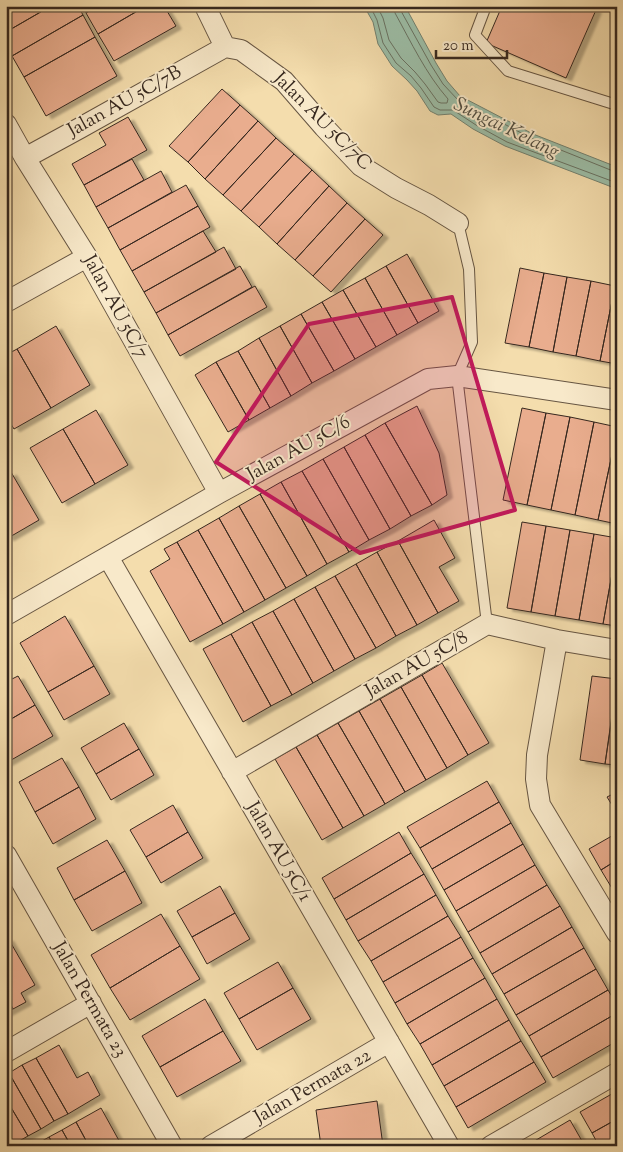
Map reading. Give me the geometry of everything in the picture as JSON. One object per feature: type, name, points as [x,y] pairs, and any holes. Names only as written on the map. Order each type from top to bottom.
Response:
[{"type":"street","points":[[205,6],[225,46]]},
{"type":"street","name":"Jalan AU 5C/7B","points":[[25,158],[225,46]]},
{"type":"street","name":"Jalan AU 5C/7C","points":[[225,46],[241,50],[284,81],[324,127],[362,166],[396,188],[458,223]]},
{"type":"street","name":"Jalan AU 5C/7","points":[[6,124],[87,257],[219,493]]},
{"type":"street","points":[[6,302],[87,257]]},
{"type":"street","name":"Jalan AU 5C/6","points":[[6,615],[219,493],[428,379],[457,376],[617,400]]},
{"type":"street","name":"Jalan AU 5C/1","points":[[108,558],[449,1146]]},
{"type":"street","name":"Jalan AU 5C/8","points":[[232,772],[487,624],[557,640],[617,650]]},
{"type":"street","points":[[557,640],[537,755],[536,779],[540,805],[617,932]]},
{"type":"street","name":"Jalan Permata 23","points":[[6,854],[172,1146]]},
{"type":"street","points":[[6,1052],[91,1003]]},
{"type":"street","name":"Jalan Permata 22","points":[[211,1146],[389,1042]]},
{"type":"street","points":[[492,1146],[617,1073]]},
{"type":"lane","points":[[486,6],[475,36],[508,71],[617,105]]},
{"type":"lane","points":[[458,223],[469,269],[472,342],[457,376],[487,624]]},
{"type":"highlighted area","points":[[452,297],[515,510],[360,553],[216,462],[309,324]]},
{"type":"water","name":"Sungai Kelang","points":[[364,6],[405,6],[447,81],[460,96],[533,134],[617,167],[617,189],[505,146],[473,129],[451,114],[438,115],[430,111],[417,91],[392,66],[378,44],[373,22]]},
{"type":"building","points":[[6,6],[51,6],[6,32]]},
{"type":"building","points":[[51,6],[78,6],[83,15],[12,56],[6,45],[6,32]]},
{"type":"building","points":[[83,6],[97,6],[86,13]]},
{"type":"building","points":[[97,6],[146,6],[98,34],[86,13]]},
{"type":"building","points":[[146,6],[164,6],[176,26],[114,61],[98,34]]},
{"type":"building","points":[[502,6],[588,6],[596,10],[566,78],[486,43]]},
{"type":"building","points":[[83,15],[95,37],[24,77],[12,56]]},
{"type":"building","points":[[95,37],[117,76],[46,116],[24,77]]},
{"type":"building","points":[[222,89],[240,105],[188,162],[169,146]]},
{"type":"building","points":[[240,105],[258,121],[205,179],[188,162]]},
{"type":"building","points":[[128,117],[147,150],[84,185],[72,164],[106,145],[99,133]]},
{"type":"building","points":[[258,121],[276,138],[223,195],[205,179]]},
{"type":"building","points":[[276,138],[294,154],[241,211],[223,195]]},
{"type":"building","points":[[294,154],[312,170],[259,227],[241,211]]},
{"type":"building","points":[[132,159],[144,180],[96,207],[84,185]]},
{"type":"building","points":[[312,170],[329,186],[277,244],[259,227]]},
{"type":"building","points":[[161,171],[172,192],[108,228],[96,207]]},
{"type":"building","points":[[186,185],[198,206],[120,250],[108,228]]},
{"type":"building","points":[[329,186],[347,203],[295,260],[277,244]]},
{"type":"building","points":[[347,203],[365,219],[313,276],[295,260]]},
{"type":"building","points":[[198,206],[210,227],[132,271],[120,250]]},
{"type":"building","points":[[365,219],[383,235],[331,292],[313,276]]},
{"type":"building","points":[[203,231],[216,252],[144,292],[132,271]]},
{"type":"building","points":[[224,247],[236,269],[156,313],[144,292]]},
{"type":"building","points":[[407,254],[439,311],[418,323],[386,266]]},
{"type":"building","points":[[240,266],[252,287],[168,335],[156,313]]},
{"type":"building","points":[[386,266],[418,323],[397,335],[365,278]]},
{"type":"building","points":[[520,268],[544,273],[529,347],[505,343]]},
{"type":"building","points":[[544,273],[567,277],[553,352],[529,347]]},
{"type":"building","points":[[567,277],[591,281],[576,356],[553,352]]},
{"type":"building","points":[[365,278],[397,335],[376,347],[343,290]]},
{"type":"building","points":[[591,281],[615,286],[600,361],[576,356]]},
{"type":"building","points":[[255,286],[267,307],[180,356],[168,335]]},
{"type":"building","points":[[615,286],[617,287],[617,364],[600,361]]},
{"type":"building","points":[[343,290],[376,347],[355,359],[322,302]]},
{"type":"building","points":[[322,302],[355,359],[334,371],[301,314]]},
{"type":"building","points":[[301,314],[334,371],[312,383],[280,326]]},
{"type":"building","points":[[56,326],[90,385],[51,408],[17,349]]},
{"type":"building","points":[[280,326],[312,383],[291,396],[259,338]]},
{"type":"building","points":[[259,338],[291,396],[270,408],[238,351]]},
{"type":"building","points":[[17,349],[51,408],[14,429],[6,416],[6,355]]},
{"type":"building","points":[[238,351],[270,408],[249,420],[216,362]]},
{"type":"building","points":[[216,362],[249,420],[228,432],[195,375]]},
{"type":"building","points":[[417,406],[439,453],[447,495],[432,505],[385,423]]},
{"type":"building","points":[[522,408],[546,413],[527,505],[503,500]]},
{"type":"building","points":[[96,410],[128,465],[95,484],[63,429]]},
{"type":"building","points":[[546,413],[570,417],[551,510],[527,505]]},
{"type":"building","points":[[570,417],[594,422],[575,515],[551,510]]},
{"type":"building","points":[[594,422],[617,427],[598,520],[575,515]]},
{"type":"building","points":[[385,423],[432,505],[411,516],[365,435]]},
{"type":"building","points":[[63,429],[95,484],[62,503],[30,448]]},
{"type":"building","points":[[617,431],[617,524],[598,520]]},
{"type":"building","points":[[365,435],[411,516],[390,529],[344,447]]},
{"type":"building","points":[[344,447],[390,529],[369,540],[323,459]]},
{"type":"building","points":[[323,459],[369,540],[349,552],[302,471]]},
{"type":"building","points":[[302,471],[349,552],[327,564],[281,482]]},
{"type":"building","points":[[11,472],[39,520],[8,538],[6,534],[6,475]]},
{"type":"building","points":[[281,482],[327,564],[307,576],[260,494]]},
{"type":"building","points":[[260,494],[307,576],[286,588],[239,506]]},
{"type":"building","points":[[239,506],[286,588],[265,600],[219,518]]},
{"type":"building","points":[[219,518],[265,600],[244,612],[198,530]]},
{"type":"building","points":[[434,520],[455,558],[439,567],[459,601],[438,613],[398,541]]},
{"type":"building","points":[[522,522],[546,526],[531,612],[507,608]]},
{"type":"building","points":[[546,526],[570,530],[555,616],[531,612]]},
{"type":"building","points":[[198,530],[244,612],[223,624],[177,542]]},
{"type":"building","points":[[570,530],[594,534],[579,620],[555,616]]},
{"type":"building","points":[[594,534],[617,538],[603,624],[579,620]]},
{"type":"building","points":[[398,541],[438,613],[417,625],[377,552]]},
{"type":"building","points":[[177,542],[223,624],[190,642],[150,571],[170,559],[164,549]]},
{"type":"building","points":[[617,546],[617,626],[603,624]]},
{"type":"building","points":[[377,552],[417,625],[396,636],[356,564]]},
{"type":"building","points":[[356,564],[396,636],[376,648],[335,576]]},
{"type":"building","points":[[335,576],[376,648],[355,659],[315,587]]},
{"type":"building","points":[[315,587],[355,659],[334,671],[294,599]]},
{"type":"building","points":[[294,599],[334,671],[313,683],[273,611]]},
{"type":"building","points":[[273,611],[313,683],[292,695],[252,622]]},
{"type":"building","points":[[65,616],[94,666],[48,692],[20,643]]},
{"type":"building","points":[[252,622],[292,695],[271,706],[231,634]]},
{"type":"building","points":[[231,634],[271,706],[243,722],[203,649]]},
{"type":"building","points":[[442,663],[489,743],[468,755],[422,675]]},
{"type":"building","points":[[94,666],[110,694],[64,720],[48,692]]},
{"type":"building","points":[[422,675],[468,755],[447,768],[401,687]]},
{"type":"building","points":[[18,676],[35,705],[6,722],[6,682]]},
{"type":"building","points":[[592,676],[617,679],[605,764],[580,760]]},
{"type":"building","points":[[617,685],[617,765],[605,764]]},
{"type":"building","points":[[401,687],[447,768],[426,780],[380,699]]},
{"type":"building","points":[[380,699],[426,780],[405,792],[359,711]]},
{"type":"building","points":[[35,705],[53,736],[6,763],[6,722]]},
{"type":"building","points":[[359,711],[405,792],[385,804],[338,723]]},
{"type":"building","points":[[124,723],[139,749],[96,774],[81,748]]},
{"type":"building","points":[[338,723],[385,804],[364,816],[317,735]]},
{"type":"building","points":[[317,735],[364,816],[343,828],[296,747]]},
{"type":"building","points":[[296,747],[343,828],[322,840],[275,759]]},
{"type":"building","points":[[139,749],[154,775],[111,800],[96,774]]},
{"type":"building","points":[[62,758],[79,787],[35,812],[19,782]]},
{"type":"building","points":[[487,781],[499,802],[420,848],[407,827]]},
{"type":"building","points":[[79,787],[96,819],[53,844],[35,812]]},
{"type":"building","points":[[617,792],[617,813],[607,797]]},
{"type":"building","points":[[499,802],[511,823],[432,869],[420,848]]},
{"type":"building","points":[[173,805],[188,832],[146,857],[130,830]]},
{"type":"building","points":[[511,823],[523,844],[444,890],[432,869]]},
{"type":"building","points":[[188,832],[203,858],[161,883],[146,857]]},
{"type":"building","points":[[399,832],[411,853],[334,899],[322,878]]},
{"type":"building","points":[[617,833],[617,860],[601,870],[589,849]]},
{"type":"building","points":[[107,840],[125,871],[74,900],[57,868]]},
{"type":"building","points":[[523,844],[535,865],[456,911],[444,890]]},
{"type":"building","points":[[411,853],[424,874],[346,920],[334,899]]},
{"type":"building","points":[[617,860],[617,888],[613,890],[601,870]]},
{"type":"building","points":[[535,865],[547,885],[468,932],[456,911]]},
{"type":"building","points":[[125,871],[142,903],[92,931],[74,900]]},
{"type":"building","points":[[424,874],[436,895],[358,941],[346,920]]},
{"type":"building","points":[[547,885],[560,906],[480,953],[468,932]]},
{"type":"building","points":[[220,886],[235,913],[192,937],[177,911]]},
{"type":"building","points":[[436,895],[448,916],[371,961],[358,941]]},
{"type":"building","points":[[560,906],[572,927],[492,974],[480,953]]},
{"type":"building","points":[[235,913],[250,939],[207,964],[192,937]]},
{"type":"building","points":[[161,914],[180,946],[110,988],[91,955]]},
{"type":"building","points":[[448,916],[461,937],[383,982],[371,961]]},
{"type":"building","points":[[572,927],[584,948],[504,994],[492,974]]},
{"type":"building","points":[[461,937],[473,958],[395,1003],[383,982]]},
{"type":"building","points":[[8,938],[35,985],[21,993],[26,1002],[13,1009],[6,996],[6,939]]},
{"type":"building","points":[[180,946],[200,979],[130,1020],[110,988]]},
{"type":"building","points":[[584,948],[596,969],[516,1015],[504,994]]},
{"type":"building","points":[[473,958],[485,978],[407,1024],[395,1003]]},
{"type":"building","points":[[278,962],[293,988],[239,1019],[224,993]]},
{"type":"building","points":[[596,969],[608,990],[529,1036],[516,1015]]},
{"type":"building","points":[[485,978],[497,999],[420,1044],[407,1024]]},
{"type":"building","points":[[293,988],[311,1019],[257,1050],[239,1019]]},
{"type":"building","points":[[608,990],[617,1005],[617,1013],[541,1057],[529,1036]]},
{"type":"building","points":[[6,996],[13,1009],[6,1013]]},
{"type":"building","points":[[205,999],[223,1031],[160,1067],[142,1036]]},
{"type":"building","points":[[497,999],[509,1020],[432,1065],[420,1044]]},
{"type":"building","points":[[617,1013],[617,1041],[553,1078],[541,1057]]},
{"type":"building","points":[[509,1020],[521,1041],[444,1086],[432,1065]]},
{"type":"building","points":[[223,1031],[241,1061],[177,1097],[160,1067]]},
{"type":"building","points":[[521,1041],[534,1062],[456,1107],[444,1086]]},
{"type":"building","points":[[59,1045],[77,1078],[88,1072],[100,1095],[68,1114],[36,1058]]},
{"type":"building","points":[[36,1058],[68,1114],[54,1121],[22,1065]]},
{"type":"building","points":[[534,1062],[546,1082],[468,1128],[456,1107]]},
{"type":"building","points":[[22,1065],[54,1121],[41,1129],[9,1073]]},
{"type":"building","points":[[9,1073],[41,1129],[28,1136],[6,1099],[6,1074]]},
{"type":"building","points":[[617,1091],[617,1119],[592,1133],[580,1112]]},
{"type":"building","points":[[6,1099],[28,1136],[14,1144],[6,1130]]},
{"type":"building","points":[[377,1101],[383,1146],[321,1146],[316,1110]]},
{"type":"building","points":[[101,1108],[122,1146],[89,1146],[76,1122]]},
{"type":"building","points":[[617,1119],[617,1146],[599,1146],[592,1133]]},
{"type":"building","points":[[570,1120],[582,1141],[575,1146],[526,1146]]},
{"type":"building","points":[[76,1122],[89,1146],[71,1146],[62,1130]]},
{"type":"building","points":[[6,1130],[14,1144],[10,1146],[6,1146]]},
{"type":"building","points":[[62,1130],[71,1146],[54,1146],[49,1137]]},
{"type":"building","points":[[49,1137],[54,1146],[35,1145]]}]
